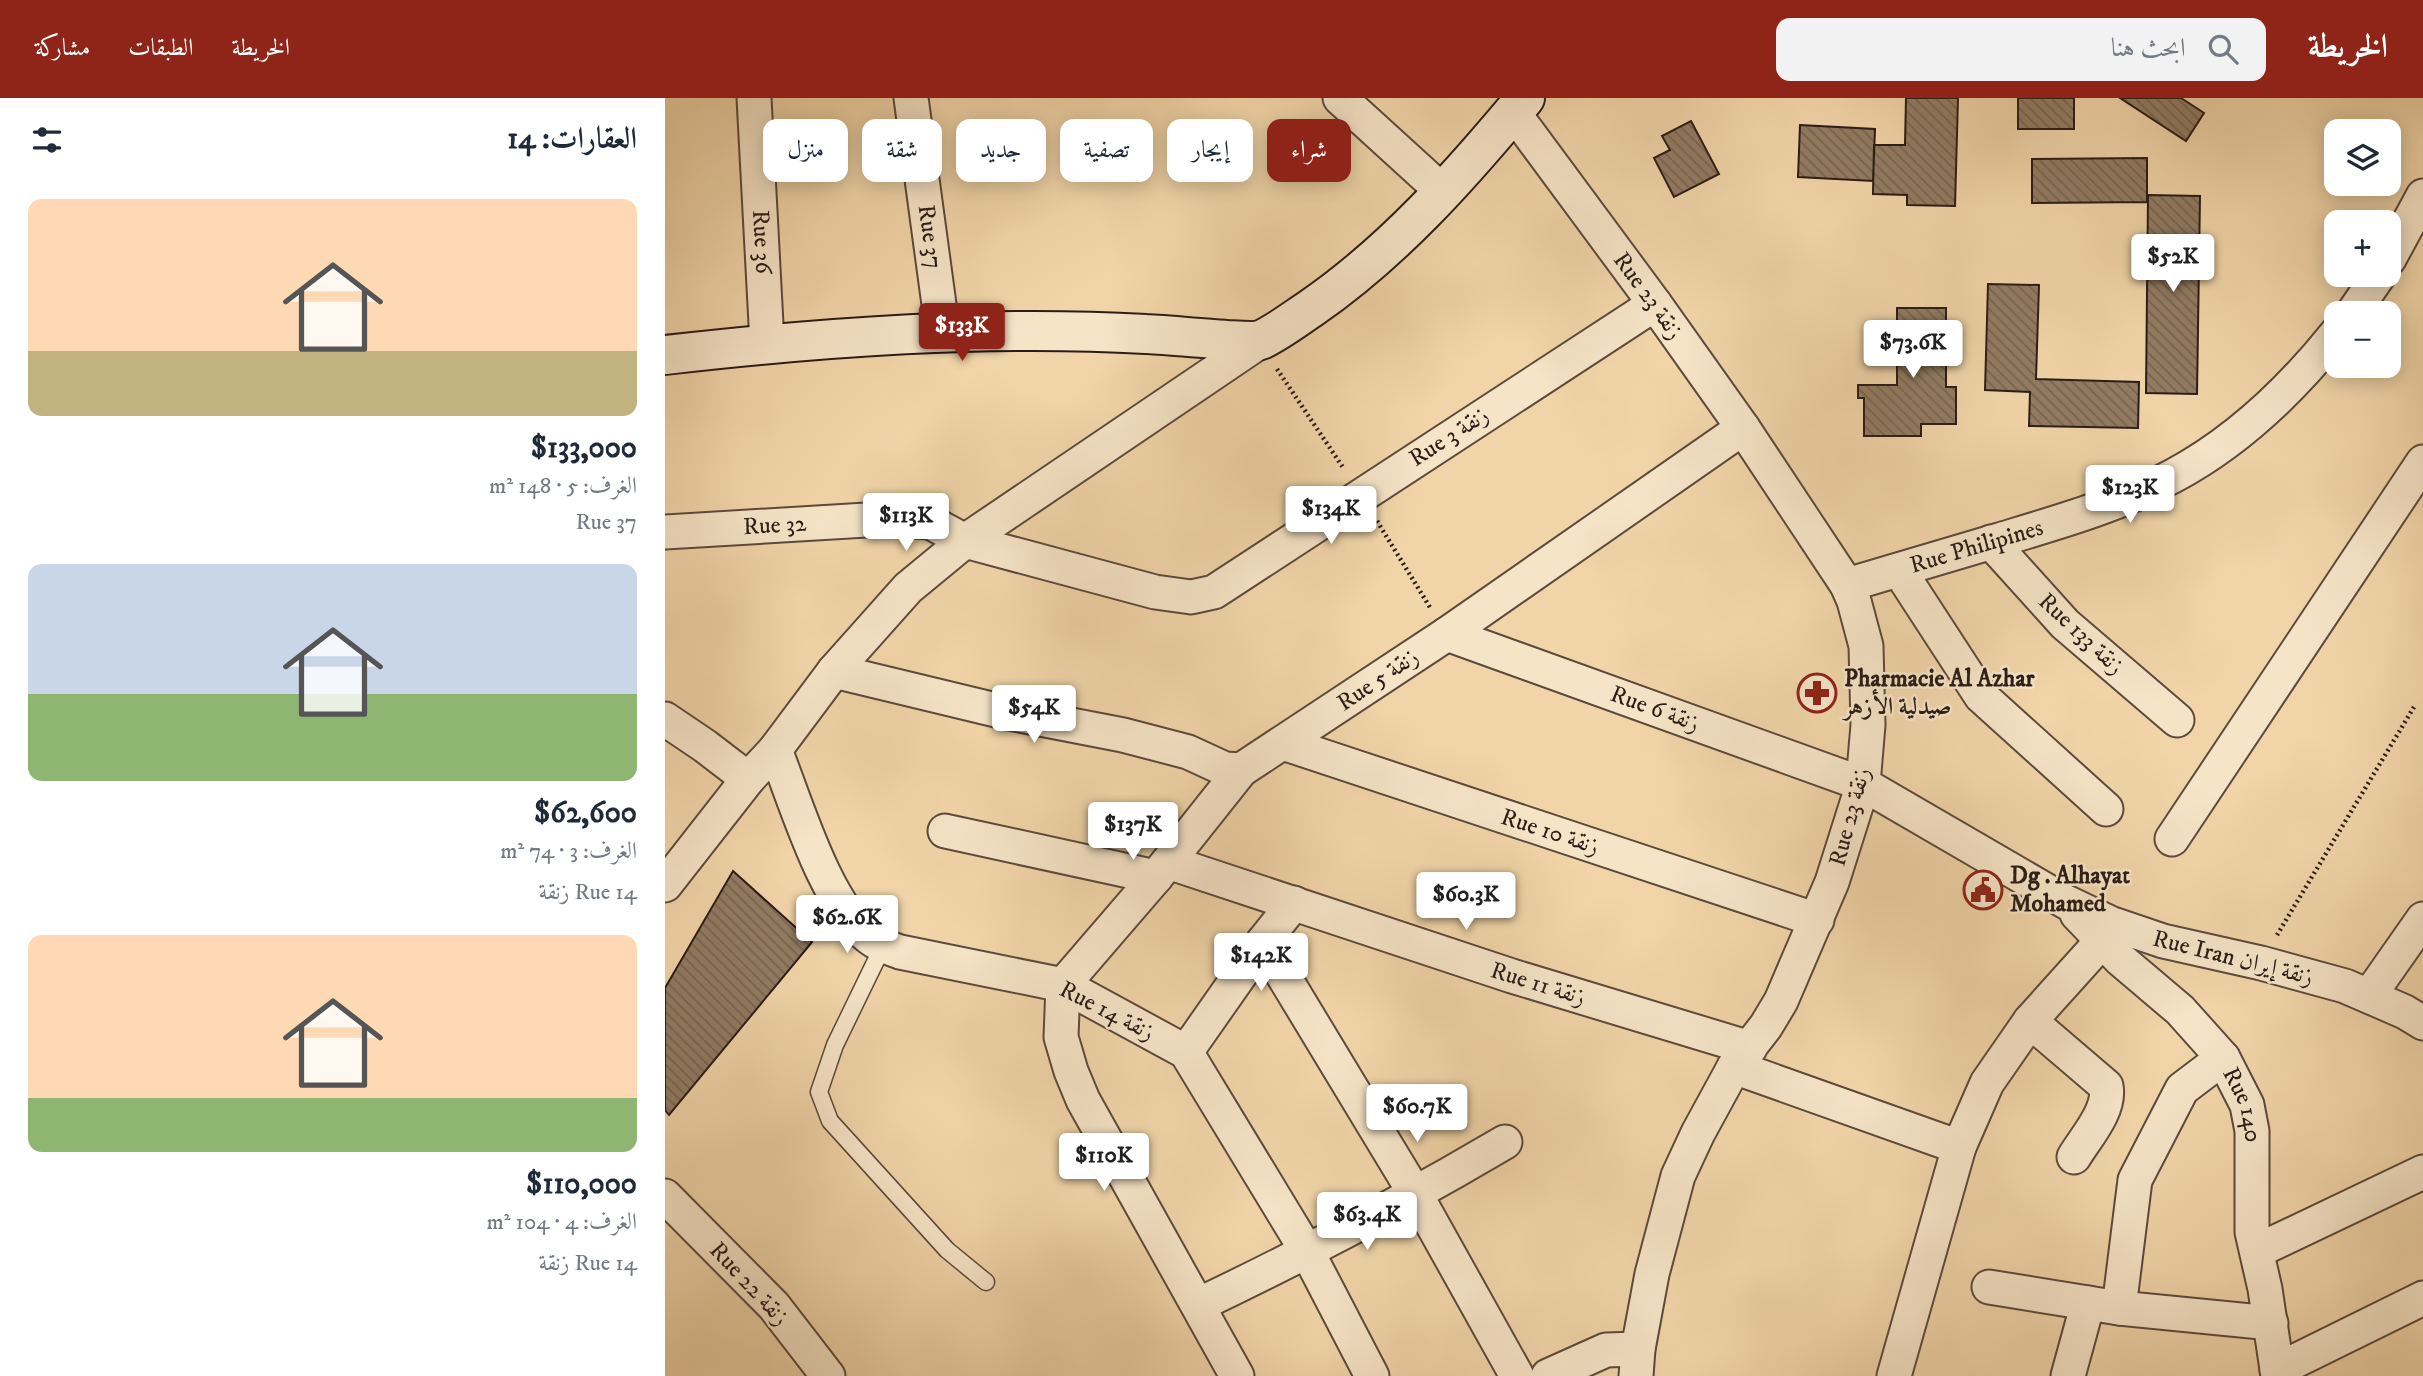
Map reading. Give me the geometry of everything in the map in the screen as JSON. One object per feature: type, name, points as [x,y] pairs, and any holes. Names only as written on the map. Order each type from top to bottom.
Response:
[{"type":"street","name":"Rue 36","points":[[754,98],[767,343]]},
{"type":"street","name":"Rue 37","points":[[911,98],[943,334]]},
{"type":"street","points":[[1340,98],[1442,191]]},
{"type":"street","points":[[665,885],[748,779],[775,750],[834,671],[908,588],[965,541],[1343,287],[1410,227],[1519,105]]},
{"type":"street","name":"Rue 23 زنقة","points":[[1519,105],[1847,585],[1866,646],[1868,725],[1863,784],[1846,843],[1817,920],[1781,1001],[1742,1057],[1698,1133],[1678,1176],[1652,1274],[1637,1363]]},
{"type":"street","points":[[2401,237],[2423,196]]},
{"type":"street","name":"Rue 3 زنقة","points":[[965,541],[1155,592],[1191,597],[1214,592],[1655,304]]},
{"type":"street","points":[[665,355],[767,343],[1040,331],[1135,333],[1259,342]]},
{"type":"street","name":"Rue Philipines","points":[[1847,585],[2075,517],[2136,494],[2197,462],[2243,429],[2284,393],[2324,348]]},
{"type":"street","name":"Rue 5 زنقة","points":[[1063,985],[1162,870],[1241,770],[1447,634],[1742,428]]},
{"type":"street","points":[[2172,839],[2423,462]]},
{"type":"street","name":"Rue 32","points":[[665,532],[883,519],[930,522],[965,541]]},
{"type":"street","name":"Rue 133 زنقة","points":[[1991,542],[2065,624],[2177,720]]},
{"type":"street","points":[[1899,570],[1980,696],[2106,809]]},
{"type":"street","name":"Rue 6 زنقة","points":[[1447,634],[1863,784]]},
{"type":"street","points":[[834,671],[1004,712],[1123,735],[1188,752],[1225,769],[1241,770]]},
{"type":"street","points":[[665,719],[748,779]]},
{"type":"street","name":"Rue 10 زنقة","points":[[1283,743],[1817,920]]},
{"type":"street","name":"Rue 14 زنقة","points":[[775,750],[814,849],[836,896],[867,937],[883,946],[1063,985],[1186,1052]]},
{"type":"street","name":"Rue Iran زنقة إيران","points":[[1863,784],[2066,902],[2137,934],[2346,986],[2423,1023]]},
{"type":"street","name":"Rue 11 زنقة","points":[[945,831],[1162,870],[1294,903],[1742,1057],[1959,1147]]},
{"type":"street","name":"Rue 140","points":[[2066,902],[2102,941],[2180,1010],[2223,1058],[2247,1105],[2252,1131],[2251,1207],[2277,1373]]},
{"type":"street","points":[[1294,903],[1263,942],[1186,1052],[1308,1253],[1372,1376]]},
{"type":"street","points":[[2368,996],[2423,919]]},
{"type":"street","points":[[1894,1376],[1959,1147],[1987,1083],[2030,1021],[2102,941]]},
{"type":"street","points":[[1263,942],[1416,1195],[1517,1376]]},
{"type":"street","points":[[1063,985],[1062,1037],[1071,1071],[1083,1100],[1237,1376]]},
{"type":"street","points":[[2030,1021],[2106,1086],[2107,1100],[2103,1111],[2074,1157]]},
{"type":"street","points":[[2067,1376],[2104,1306],[2135,1180],[2182,1089],[2223,1058]]},
{"type":"street","points":[[1198,1305],[1308,1253],[1416,1195],[1505,1142]]},
{"type":"street","points":[[2257,1251],[2423,1172]]},
{"type":"street","name":"Rue 22 زنقة","points":[[665,1196],[774,1306],[828,1376]]},
{"type":"street","points":[[1989,1287],[2104,1306],[2271,1323]]},
{"type":"street","points":[[2277,1373],[2423,1298]]},
{"type":"street","points":[[1548,1376],[1607,1350],[1637,1363]]},
{"type":"lane","points":[[883,946],[835,1045],[819,1092],[830,1121],[947,1250],[986,1282]]},
{"type":"path","points":[[2261,963],[2414,707]]},
{"type":"building","points":[[1906,98],[1958,98],[1955,206],[1907,205],[1907,195],[1873,194],[1874,145],[1905,145]]},
{"type":"building","points":[[2018,98],[2074,98],[2074,129],[2018,129]]},
{"type":"building","points":[[2120,98],[2181,98],[2204,113],[2186,141]]},
{"type":"building","points":[[1691,121],[1719,174],[1674,197],[1654,158],[1670,150],[1662,136]]},
{"type":"building","points":[[1800,125],[1875,129],[1873,181],[1798,177]]},
{"type":"building","points":[[2147,158],[2147,202],[2032,203],[2032,159]]},
{"type":"building","points":[[2148,195],[2200,196],[2197,394],[2146,393]]},
{"type":"building","points":[[1988,284],[2039,285],[2036,379],[2139,382],[2138,428],[2029,426],[2030,392],[1985,390]]},
{"type":"building","points":[[1897,308],[1946,308],[1946,387],[1956,387],[1956,424],[1921,424],[1921,436],[1864,436],[1864,398],[1858,398],[1858,385],[1897,385]]},
{"type":"building","points":[[733,871],[812,942],[669,1115],[665,1110],[665,988]]},
{"type":"place","name":"Pharmacie Al Azhar صيدلية الأزهر","points":[[1817,693]]},
{"type":"place","name":"Dg . Alhayat Mohamed","points":[[1983,890]]}]
